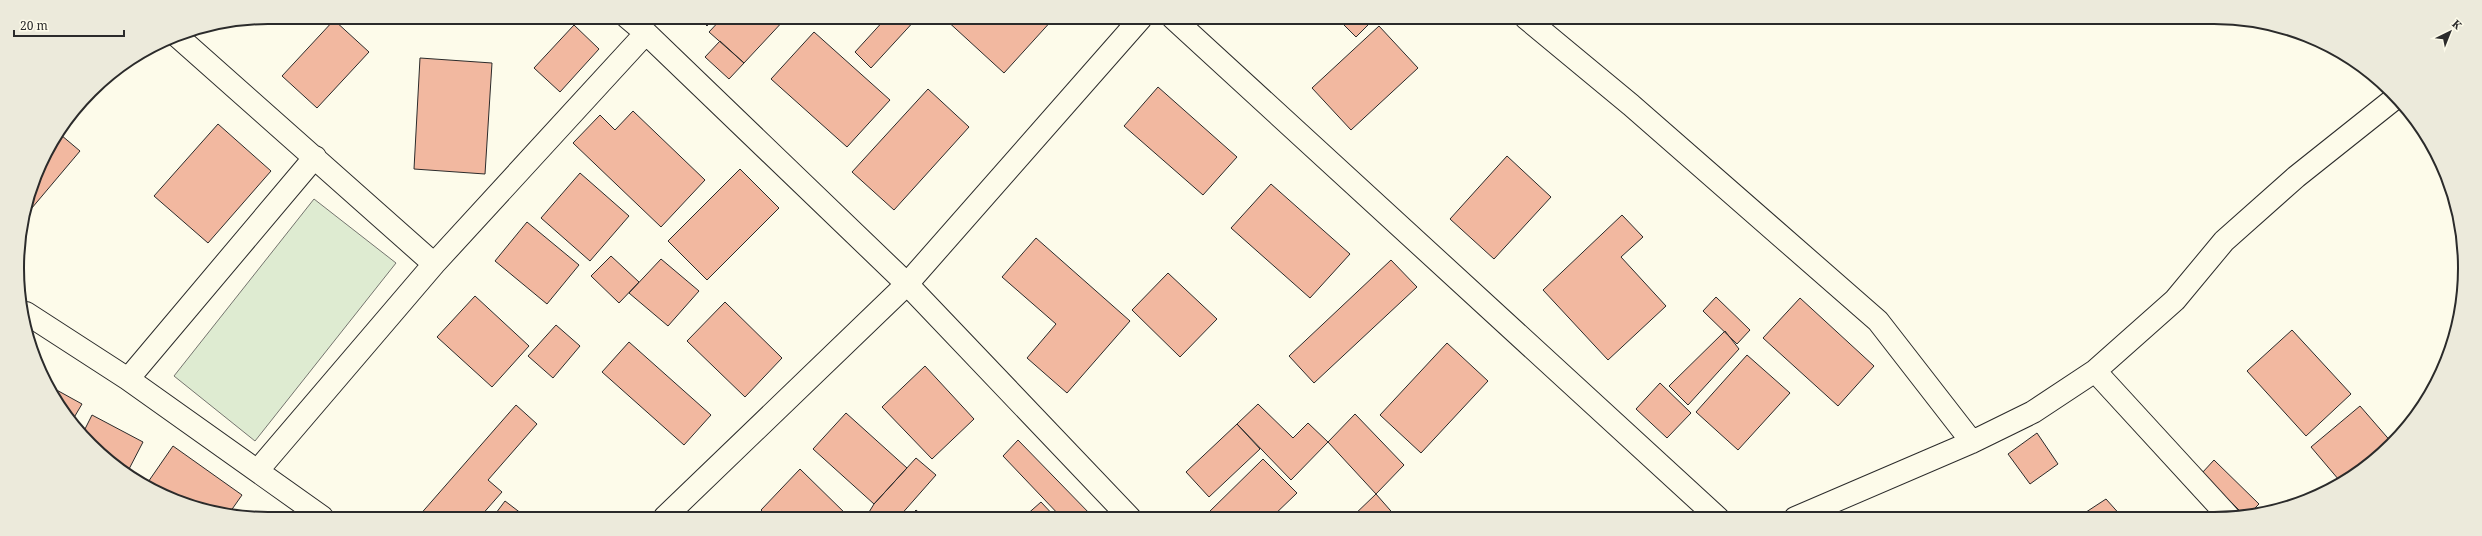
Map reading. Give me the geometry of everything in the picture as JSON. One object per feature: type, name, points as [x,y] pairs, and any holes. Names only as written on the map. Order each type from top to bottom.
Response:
[{"type":"street","points":[[635,24],[907,284],[1124,512]]},
{"type":"street","points":[[670,512],[907,284],[1133,24]]},
{"type":"street","points":[[1180,24],[1711,512]]},
{"type":"street","points":[[1533,24],[1630,105],[1878,321],[1972,442]]},
{"type":"street","points":[[258,470],[434,264],[646,33]]},
{"type":"street","points":[[182,40],[434,264]]},
{"type":"street","points":[[1809,512],[1972,442],[2032,412],[2095,371],[2175,300],[2235,231],[2296,177],[2392,101]]},
{"type":"street","points":[[128,379],[315,157]]},
{"type":"street","points":[[29,315],[128,379],[315,512]]},
{"type":"street","points":[[2095,371],[2224,511]]},
{"type":"green space","points":[[314,199],[396,263],[255,441],[174,376]]},
{"type":"building","points":[[330,24],[338,24],[369,52],[317,108],[282,76]]},
{"type":"building","points":[[716,24],[780,24],[744,63],[709,32]]},
{"type":"building","points":[[881,24],[911,24],[871,68],[855,52]]},
{"type":"building","points":[[951,24],[1049,24],[1004,73]]},
{"type":"building","points":[[1343,24],[1369,24],[1356,37]]},
{"type":"building","points":[[574,25],[599,49],[560,92],[534,68]]},
{"type":"building","points":[[1379,26],[1418,68],[1351,130],[1312,88]]},
{"type":"building","points":[[814,32],[890,100],[847,147],[771,79]]},
{"type":"building","points":[[720,41],[744,63],[729,79],[705,57]]},
{"type":"building","points":[[420,58],[492,63],[485,174],[414,169]]},
{"type":"building","points":[[1158,87],[1237,157],[1203,195],[1124,126]]},
{"type":"building","points":[[928,89],[969,127],[894,210],[852,172]]},
{"type":"building","points":[[633,111],[705,180],[661,227],[573,143],[600,115],[615,130]]},
{"type":"building","points":[[218,124],[271,171],[208,243],[154,196]]},
{"type":"building","points":[[63,136],[80,151],[31,209],[49,160]]},
{"type":"building","points":[[1507,156],[1551,197],[1494,259],[1450,219]]},
{"type":"building","points":[[740,169],[779,208],[707,280],[668,241]]},
{"type":"building","points":[[580,173],[629,216],[590,261],[541,218]]},
{"type":"building","points":[[1271,184],[1350,254],[1310,298],[1231,228]]},
{"type":"building","points":[[1622,215],[1643,237],[1621,257],[1666,306],[1608,360],[1543,290]]},
{"type":"building","points":[[527,222],[579,265],[547,304],[495,261]]},
{"type":"building","points":[[1036,238],[1130,321],[1067,393],[1027,358],[1056,324],[1002,277]]},
{"type":"building","points":[[611,256],[639,282],[619,303],[591,276]]},
{"type":"building","points":[[661,259],[699,291],[668,326],[629,293]]},
{"type":"building","points":[[1391,260],[1417,287],[1314,383],[1289,356]]},
{"type":"building","points":[[1168,273],[1217,319],[1180,357],[1132,310]]},
{"type":"building","points":[[475,296],[529,346],[492,387],[437,337]]},
{"type":"building","points":[[1716,297],[1750,330],[1737,344],[1703,311]]},
{"type":"building","points":[[1800,298],[1874,366],[1838,406],[1763,338]]},
{"type":"building","points":[[725,302],[782,358],[745,397],[687,341]]},
{"type":"building","points":[[556,325],[580,346],[553,378],[528,356]]},
{"type":"building","points":[[2292,330],[2351,394],[2306,436],[2247,371]]},
{"type":"building","points":[[1725,331],[1739,349],[1688,405],[1669,386]]},
{"type":"building","points":[[629,342],[711,415],[684,445],[602,372]]},
{"type":"building","points":[[1447,343],[1488,381],[1421,453],[1380,415]]},
{"type":"building","points":[[1747,355],[1790,393],[1738,450],[1696,412]]},
{"type":"building","points":[[925,366],[974,419],[932,459],[882,407]]},
{"type":"building","points":[[1660,383],[1691,413],[1667,438],[1636,409]]},
{"type":"building","points":[[57,390],[82,404],[74,417]]},
{"type":"building","points":[[1258,404],[1293,438],[1308,423],[1328,442],[1291,480],[1237,424]]},
{"type":"building","points":[[516,405],[537,424],[488,480],[502,492],[484,512],[422,512]]},
{"type":"building","points":[[2360,406],[2389,439],[2363,462],[2337,478],[2311,447]]},
{"type":"building","points":[[846,413],[907,468],[874,504],[813,449]]},
{"type":"building","points":[[1355,414],[1404,465],[1376,494],[1328,442]]},
{"type":"building","points":[[92,415],[143,442],[129,469],[95,441],[85,429]]},
{"type":"building","points":[[1237,424],[1260,449],[1209,497],[1186,472]]},
{"type":"building","points":[[2037,433],[2058,464],[2030,484],[2008,454]]},
{"type":"building","points":[[1018,440],[1088,512],[1056,512],[1003,456]]},
{"type":"building","points":[[173,446],[242,495],[232,509],[205,504],[190,499],[160,487],[149,481]]},
{"type":"building","points":[[916,458],[936,475],[903,512],[869,512],[874,504]]},
{"type":"building","points":[[1263,459],[1297,493],[1277,512],[1209,512]]},
{"type":"building","points":[[2214,460],[2259,504],[2255,508],[2239,510],[2202,473]]},
{"type":"building","points":[[800,469],[844,512],[763,512],[761,510]]},
{"type":"building","points":[[1376,494],[1392,512],[1357,512]]},
{"type":"building","points":[[2106,499],[2118,512],[2086,512]]},
{"type":"building","points":[[505,501],[519,512],[497,512]]},
{"type":"building","points":[[1041,502],[1050,512],[1030,512]]}]
